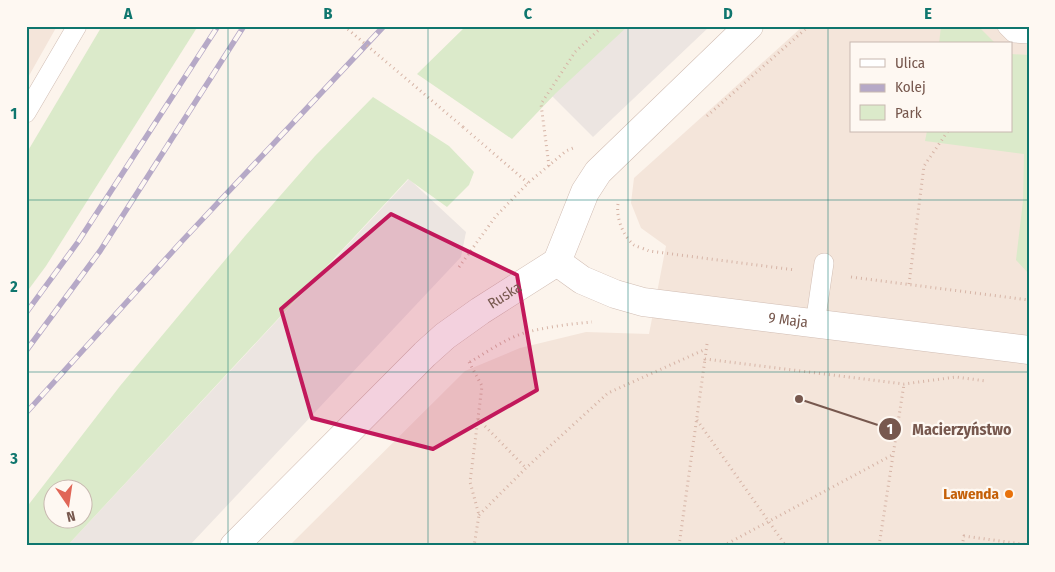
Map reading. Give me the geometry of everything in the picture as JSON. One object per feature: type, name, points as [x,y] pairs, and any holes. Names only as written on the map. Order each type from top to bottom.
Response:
[{"type":"street","points":[[557,262],[585,192],[598,172],[749,26]]},
{"type":"street","name":"9 Maja","points":[[557,262],[582,280],[615,294],[643,302],[1029,350]]},
{"type":"street","name":"Ruska","points":[[234,546],[438,342],[480,311],[557,262]]},
{"type":"lane","points":[[26,113],[78,26]]},
{"type":"lane","points":[[1007,26],[1014,33],[1029,34]]},
{"type":"lane","points":[[815,324],[823,268]]},
{"type":"path","points":[[344,26],[528,182]]},
{"type":"path","points":[[549,166],[541,104],[575,52],[603,26]]},
{"type":"path","points":[[703,119],[809,26]]},
{"type":"path","points":[[909,284],[924,166],[947,132]]},
{"type":"path","points":[[459,267],[496,216],[528,182],[566,151],[574,147]]},
{"type":"path","points":[[620,198],[618,206],[619,220],[626,235],[634,245],[649,251],[823,268],[909,284],[1029,300]]},
{"type":"path","points":[[497,345],[522,334],[548,328],[595,322]]},
{"type":"path","points":[[679,546],[708,341]]},
{"type":"path","points":[[479,514],[608,393],[707,348]]},
{"type":"path","points":[[705,360],[904,384],[956,377],[993,381]]},
{"type":"path","points":[[469,362],[482,386],[470,482],[479,514],[474,546]]},
{"type":"path","points":[[879,546],[904,384]]},
{"type":"path","points":[[478,419],[526,468]]},
{"type":"path","points":[[697,420],[786,546]]},
{"type":"path","points":[[723,546],[894,454]]},
{"type":"path","points":[[962,546],[964,536],[1029,545]]},
{"type":"highlighted area","points":[[391,214],[517,275],[537,390],[433,449],[312,418],[281,309]]},
{"type":"shaded area","points":[[26,26],[57,26],[26,81]]},
{"type":"shaded area","points":[[595,26],[710,26],[593,137],[544,88]]},
{"type":"shaded area","points":[[803,26],[1029,26],[1029,546],[289,546],[465,371],[520,348],[586,332],[649,334],[666,246],[641,228],[631,203],[634,178]]},
{"type":"shaded area","points":[[409,179],[466,232],[461,257],[189,546],[67,546],[82,530],[92,530],[92,519]]},
{"type":"green space","points":[[102,26],[198,26],[46,266],[26,293],[26,154]]},
{"type":"green space","points":[[466,26],[628,26],[556,93],[512,139],[417,74]]},
{"type":"green space","points":[[941,26],[978,26],[994,42],[939,42]]},
{"type":"green space","points":[[1012,54],[1029,55],[1029,274],[1016,260],[1023,201],[1024,154],[925,141],[927,132],[1012,132]]},
{"type":"green space","points":[[373,97],[449,146],[474,172],[469,185],[447,207],[408,179],[92,519],[92,480],[48,480],[120,386],[245,236],[315,156]]},
{"type":"green space","points":[[42,487],[42,530],[82,530],[67,546],[26,546],[26,508]]},
{"type":"railway","points":[[26,313],[78,242],[218,26]]},
{"type":"railway","points":[[26,351],[100,251],[244,26]]},
{"type":"railway","points":[[26,413],[183,240],[384,26]]},
{"type":"place","name":"Macierzyństwo","points":[[799,399]]},
{"type":"place","name":"Lawenda","points":[[1009,494]]}]
